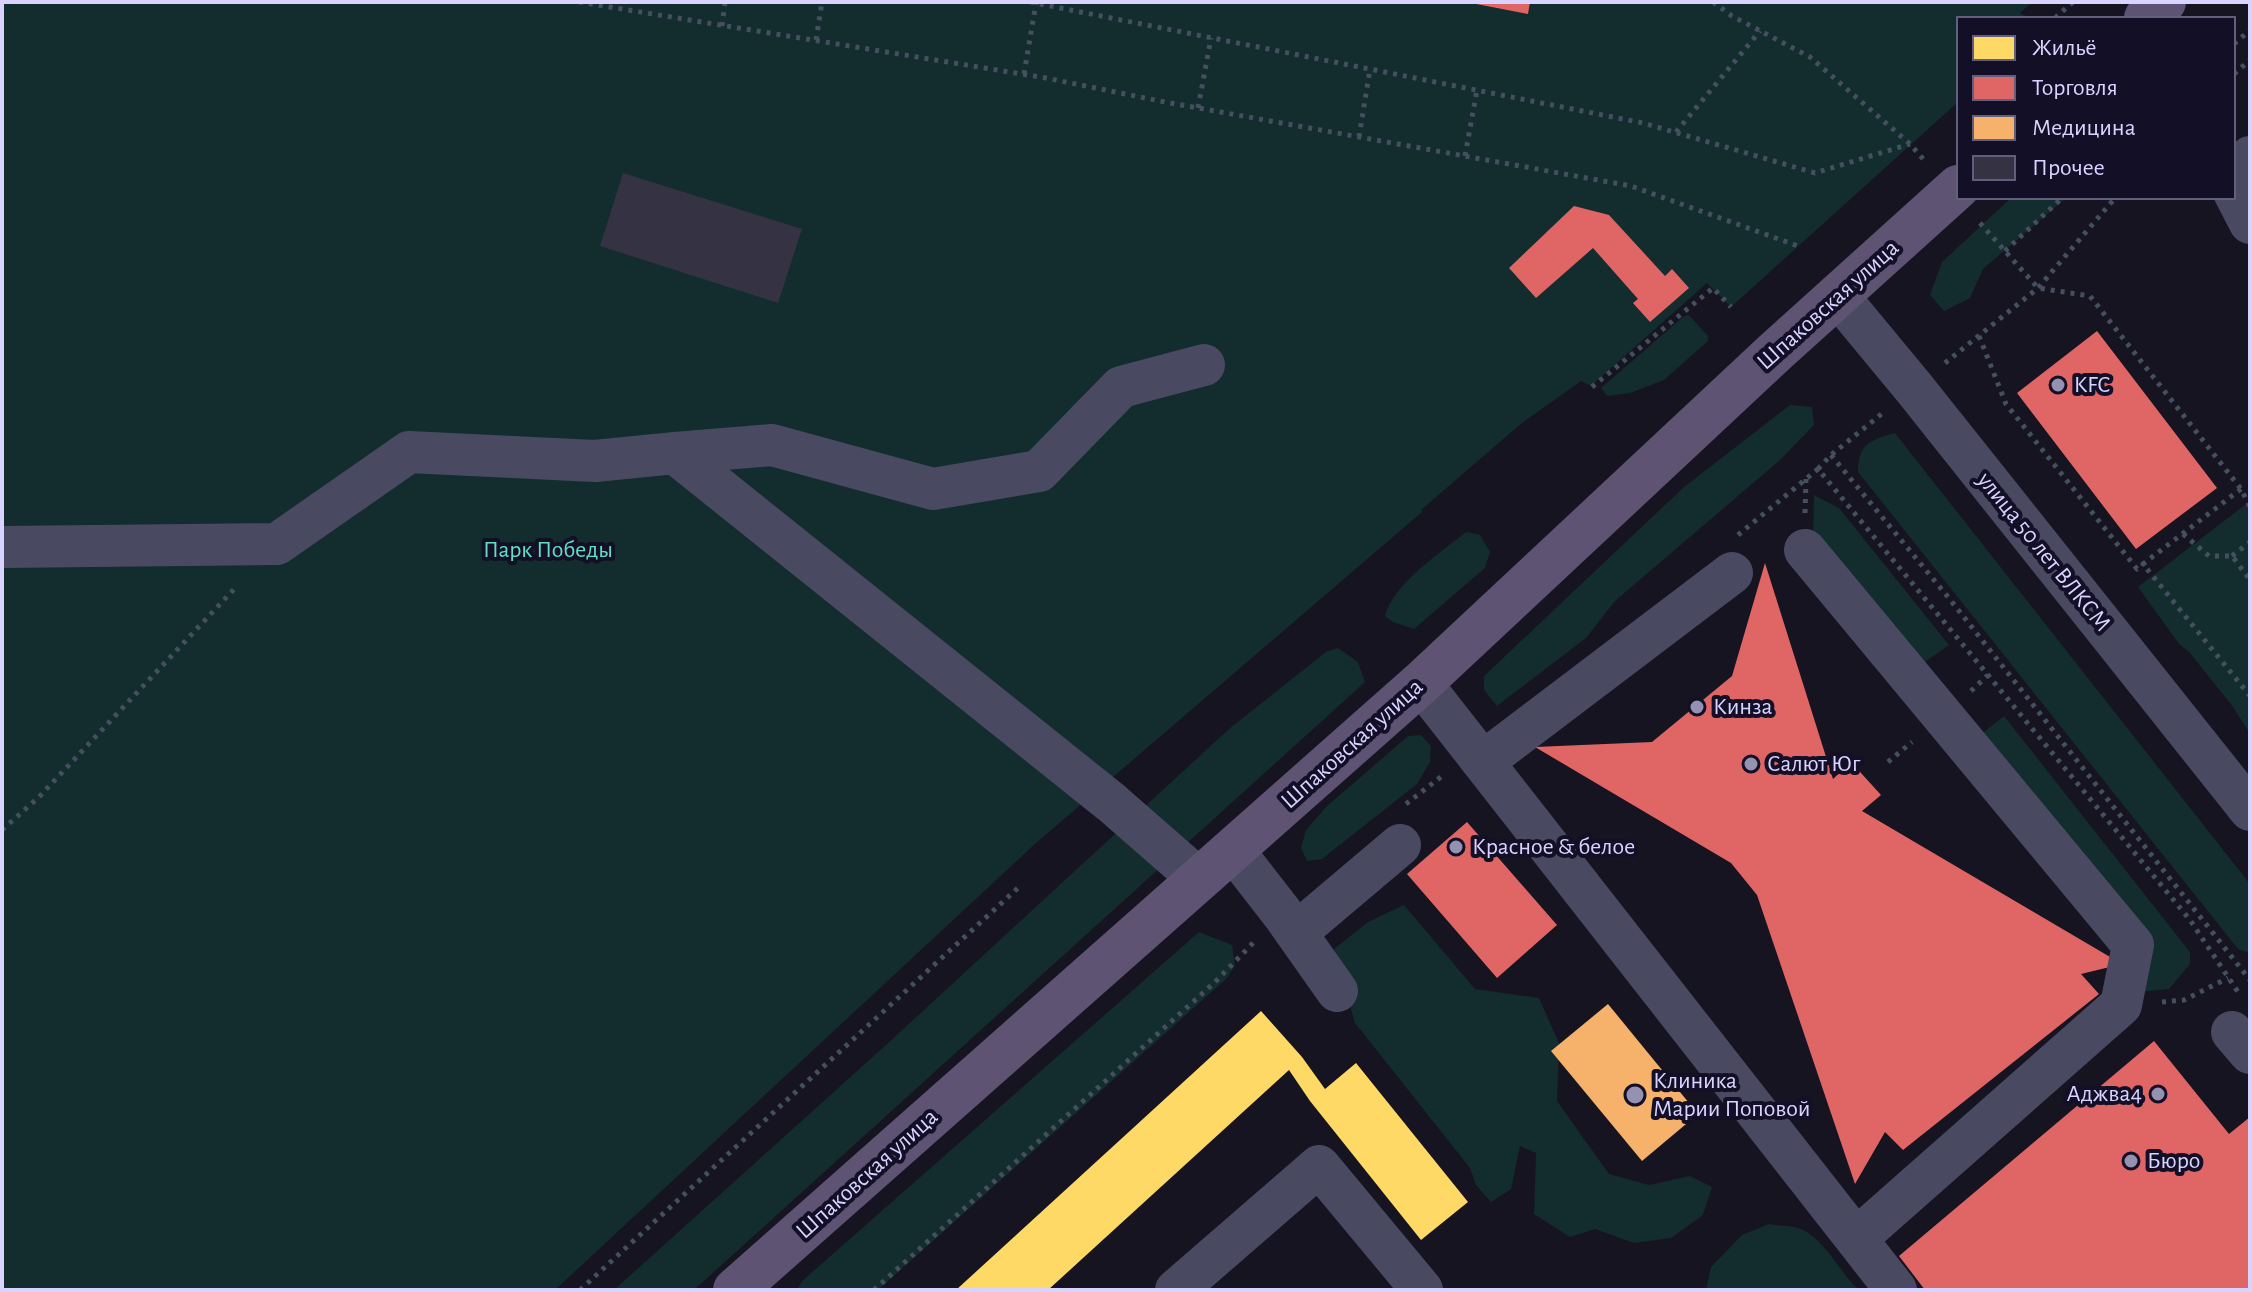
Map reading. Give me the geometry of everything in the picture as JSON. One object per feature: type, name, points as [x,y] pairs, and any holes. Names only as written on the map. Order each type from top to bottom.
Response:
[{"type":"main road","points":[[2148,16],[2164,2]]},
{"type":"main road","name":"Шпаковская улица","points":[[742,1288],[1421,683],[1837,295],[1955,190]]},
{"type":"street","points":[[2236,196],[2250,223]]},
{"type":"street","name":"улица 50 лет ВЛКСМ","points":[[1837,295],[2250,810]]},
{"type":"street","points":[[2,547],[277,544],[409,452],[595,461],[772,445],[933,489],[1039,471],[1121,387],[1204,365]]},
{"type":"street","points":[[675,453],[1112,803],[1199,879]]},
{"type":"street","points":[[1805,550],[2133,945],[2121,1005],[1856,1239]]},
{"type":"street","points":[[1480,756],[1732,556]]},
{"type":"street","points":[[1421,683],[1896,1290]]},
{"type":"street","points":[[1289,923],[1401,826]]},
{"type":"street","points":[[1233,850],[1337,991]]},
{"type":"street","points":[[1176,1290],[1319,1166],[1422,1290]]},
{"type":"path","points":[[579,2],[1024,74],[1631,186],[1798,246]]},
{"type":"path","points":[[722,26],[725,2]]},
{"type":"path","points":[[816,40],[822,2]]},
{"type":"path","points":[[1713,2],[1732,16],[1810,57],[1910,144],[1955,190]]},
{"type":"path","points":[[2057,16],[2073,2]]},
{"type":"path","points":[[1024,74],[1033,3],[1643,123],[1815,173],[1910,144]]},
{"type":"path","points":[[1676,132],[1760,31]]},
{"type":"path","points":[[1198,108],[1211,38]]},
{"type":"path","points":[[1359,137],[1370,69]]},
{"type":"path","points":[[1465,156],[1477,90]]},
{"type":"path","points":[[1963,200],[2038,288],[2090,296],[2241,489],[2250,507]]},
{"type":"path","points":[[2005,251],[2060,200]]},
{"type":"path","points":[[1732,556],[1831,455],[2038,288],[2113,200]]},
{"type":"path","points":[[1592,387],[1713,288],[1731,307]]},
{"type":"path","points":[[1979,336],[2006,404],[2137,569],[2241,489]]},
{"type":"path","points":[[1831,455],[1948,597],[2250,980]]},
{"type":"path","points":[[1818,469],[2190,920],[2228,978],[2241,1028]]},
{"type":"path","points":[[2183,534],[2209,556],[2232,556],[2250,542]]},
{"type":"path","points":[[2,830],[39,797],[277,544]]},
{"type":"path","points":[[2232,556],[2250,580]]},
{"type":"path","points":[[2143,564],[2250,696]]},
{"type":"path","points":[[1401,826],[1480,756]]},
{"type":"path","points":[[580,1290],[1019,887]]},
{"type":"path","points":[[874,1290],[1215,982],[1289,923]]},
{"type":"path","points":[[2121,1005],[2184,1000],[2228,978]]},
{"type":"green space","name":"Парк Победы","points":[[2,2],[2032,2],[2020,13],[2025,16],[1956,16],[1956,104],[1731,307],[1707,283],[1591,386],[1581,381],[1522,423],[1035,844],[555,1290],[2,1290]]},
{"type":"green space","points":[[2009,200],[2064,200],[1983,269],[1970,298],[1944,311],[1930,295],[1942,262]]},
{"type":"green space","points":[[1689,315],[1708,336],[1708,341],[1664,380],[1630,393],[1607,396],[1601,388]]},
{"type":"green space","points":[[1790,405],[1812,407],[1814,425],[1780,460],[1615,601],[1586,638],[1497,706],[1484,690],[1484,676],[1684,487]]},
{"type":"green space","points":[[1895,433],[2250,884],[2250,950],[2238,949],[1858,472],[1863,449],[1879,438]]},
{"type":"green space","points":[[1814,495],[1839,508],[1949,645],[1922,664],[1813,533]]},
{"type":"green space","points":[[2250,501],[2250,734],[2233,707],[2179,644],[2138,587]]},
{"type":"green space","points":[[1466,532],[1480,535],[1490,552],[1485,568],[1414,629],[1385,616],[1390,604],[1408,581]]},
{"type":"green space","points":[[1338,648],[1358,662],[1365,682],[694,1290],[614,1290],[1230,728],[1326,652]]},
{"type":"green space","points":[[2004,716],[2190,952],[2190,964],[2169,989],[2139,992],[1979,736]]},
{"type":"green space","points":[[1421,735],[1431,746],[1430,762],[1417,784],[1322,859],[1307,861],[1301,848],[1306,830],[1326,807],[1408,736]]},
{"type":"green space","points":[[1404,905],[1475,989],[1539,998],[1559,1043],[1557,1101],[1609,1174],[1649,1185],[1690,1176],[1712,1187],[1703,1215],[1671,1238],[1634,1243],[1595,1229],[1570,1237],[1534,1214],[1536,1153],[1520,1146],[1511,1189],[1491,1202],[1476,1185],[1470,1168],[1355,1023],[1334,949],[1368,922]]},
{"type":"green space","points":[[1199,932],[1232,945],[1235,966],[1226,979],[878,1290],[797,1290],[802,1281]]},
{"type":"green space","points":[[1769,1224],[1797,1228],[1810,1234],[1859,1290],[1706,1290],[1711,1267],[1742,1235]]},
{"type":"building: Жильё","points":[[1261,1011],[1302,1057],[1325,1089],[1356,1063],[1468,1202],[1421,1240],[1310,1101],[1289,1070],[1048,1290],[956,1290]]},
{"type":"building: Торговля","points":[[1466,2],[1530,2],[1528,14]]},
{"type":"building: Торговля","points":[[1574,206],[1609,215],[1665,276],[1672,269],[1689,288],[1650,322],[1633,303],[1638,299],[1593,248],[1536,298],[1509,268]]},
{"type":"building: Торговля","points":[[2097,331],[2217,488],[2136,549],[2017,393]]},
{"type":"building: Торговля","points":[[1765,563],[1833,779],[1851,762],[1881,795],[1862,811],[2122,964],[2081,974],[2099,994],[1903,1150],[1885,1132],[1855,1184],[1757,895],[1731,863],[1535,747],[1652,742],[1732,676]]},
{"type":"building: Торговля","points":[[1467,822],[1557,925],[1497,978],[1407,874]]},
{"type":"building: Торговля","name":"Бюро","points":[[2154,1041],[2229,1134],[2250,1117],[2250,1290],[1925,1290],[1899,1256]]},
{"type":"building: Медицина","points":[[1608,1004],[1698,1114],[1642,1161],[1551,1051]]},
{"type":"building: Прочее","points":[[623,173],[802,229],[778,303],[600,246]]},
{"type":"place","name":"KFC","points":[[2058,385]]},
{"type":"place","name":"Кинза","points":[[1697,707]]},
{"type":"place","name":"Салют Юг","points":[[1751,764]]},
{"type":"place","name":"Красное & белое","points":[[1456,847]]},
{"type":"place","name":"Аджва4","points":[[2158,1094]]},
{"type":"place","name":"Клиника Марии Поповой","points":[[1635,1095]]},
{"type":"place","name":"Бюро","points":[[2131,1161]]}]
